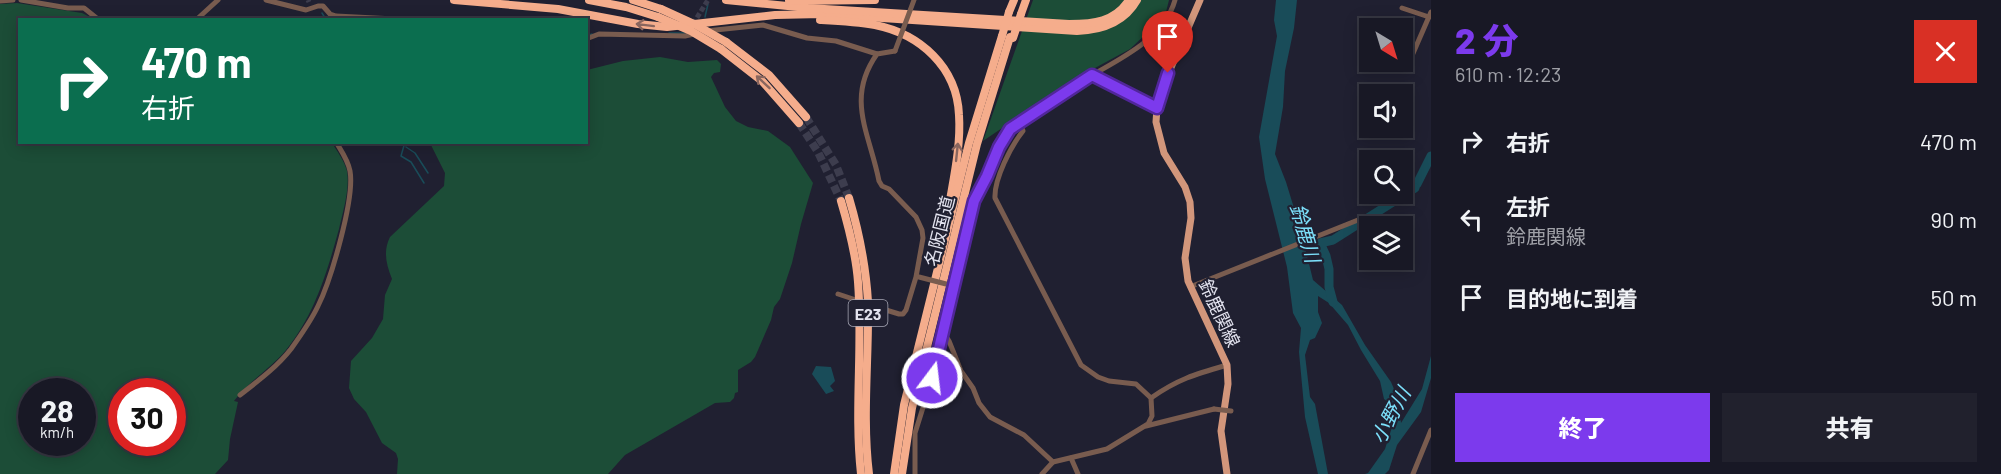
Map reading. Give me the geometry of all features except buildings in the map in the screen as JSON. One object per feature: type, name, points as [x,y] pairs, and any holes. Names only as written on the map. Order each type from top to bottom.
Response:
[{"type":"highway","points":[[454,0],[558,9],[667,27],[745,18],[822,15],[1084,31],[1101,28],[1115,22],[1126,14],[1137,0]]},
{"type":"highway","points":[[589,0],[660,13]]},
{"type":"highway","points":[[633,0],[723,45],[802,120]]},
{"type":"highway","points":[[726,0],[1069,24],[1096,23],[1110,19],[1121,11],[1129,0]]},
{"type":"highway","points":[[756,0],[875,0]]},
{"type":"highway","name":"名阪国道","points":[[1014,0],[1016,13]]},
{"type":"highway","name":"名阪国道","points":[[902,474],[912,408],[986,109],[1016,13],[1024,0]]},
{"type":"highway","points":[[745,18],[812,19],[874,25],[912,38],[926,47],[943,65],[955,89],[959,114],[955,168],[943,251]]},
{"type":"highway","name":"名阪国道","points":[[894,474],[904,405],[979,107],[1008,37]]},
{"type":"highway","name":"E23","points":[[845,199],[858,281],[861,474]]},
{"type":"highway","name":"E23","points":[[862,430],[869,474]]},
{"type":"main road","name":"鈴鹿関線","points":[[1200,0],[1167,77],[1157,108],[1156,122],[1160,142],[1168,162],[1185,187],[1190,202],[1191,218],[1185,258],[1190,287],[1227,365],[1228,384],[1221,431],[1227,474]]},
{"type":"street","points":[[0,1],[13,0]]},
{"type":"street","points":[[21,0],[68,8],[84,8]]},
{"type":"street","points":[[81,0],[84,8],[96,18]]},
{"type":"street","points":[[198,18],[218,0]]},
{"type":"street","points":[[266,0],[306,9],[309,5],[317,3],[336,16],[375,18]]},
{"type":"street","points":[[588,38],[599,34],[686,34],[763,25],[807,38],[836,41],[877,54],[895,51],[914,0]]},
{"type":"street","points":[[915,474],[915,433],[934,373],[952,285],[974,201],[1004,136],[1020,123],[1137,47],[1153,34],[1169,15],[1175,0]]},
{"type":"street","points":[[1402,8],[1430,15],[1413,53]]},
{"type":"street","points":[[873,306],[903,314],[918,277],[923,238],[921,224],[916,217],[879,181],[862,116],[860,101],[862,89],[870,64],[877,54]]},
{"type":"street","points":[[1092,75],[1157,108]]},
{"type":"street","points":[[1020,123],[1023,131],[1008,153],[996,189],[996,198],[1081,365],[1098,377],[1109,381],[1136,384],[1151,398],[1150,421],[1145,425],[1107,449],[1053,462],[1042,474]]},
{"type":"street","points":[[240,395],[268,374],[290,349],[311,318],[323,294],[349,196],[351,172],[337,144]]},
{"type":"street","points":[[1190,287],[1358,220]]},
{"type":"street","points":[[918,277],[952,285]]},
{"type":"street","points":[[838,294],[853,299]]},
{"type":"street","points":[[944,333],[961,371],[973,388],[979,403],[990,417],[1021,433],[1053,462]]},
{"type":"street","points":[[1151,398],[1171,384],[1227,365]]},
{"type":"street","points":[[1145,425],[1214,409],[1231,411]]},
{"type":"street","points":[[1413,474],[1431,430]]},
{"type":"street","points":[[1071,458],[1078,474]]},
{"type":"green space","points":[[1033,0],[1169,0],[1165,16],[1130,49],[1071,81],[983,141]]},
{"type":"green space","points":[[17,3],[82,13],[92,18],[18,18],[18,144],[333,144],[344,163],[348,178],[346,200],[319,292],[305,322],[286,350],[234,401],[238,402],[228,460],[215,474],[0,474],[0,4]]},
{"type":"green space","points":[[660,57],[688,62],[717,60],[721,64],[720,72],[714,73],[711,77],[725,107],[736,121],[748,127],[768,131],[790,147],[813,183],[780,299],[774,307],[771,320],[755,357],[738,370],[738,392],[730,402],[715,403],[625,455],[608,474],[397,474],[396,453],[382,443],[366,412],[354,399],[349,388],[351,361],[372,338],[383,319],[385,295],[392,279],[386,258],[390,237],[444,186],[445,173],[430,144],[588,144],[588,70],[623,61]]},
{"type":"water","points":[[1276,0],[1297,0],[1285,71],[1283,107],[1275,154],[1301,231],[1313,280],[1342,305],[1365,345],[1391,382],[1397,396],[1401,423],[1422,389],[1431,356],[1431,378],[1421,412],[1397,445],[1389,470],[1385,474],[1365,474],[1385,449],[1394,421],[1394,411],[1391,404],[1384,399],[1380,381],[1348,325],[1329,303],[1318,296],[1318,312],[1322,323],[1315,338],[1310,340],[1305,355],[1310,397],[1315,404],[1328,474],[1318,474],[1305,417],[1299,352],[1301,328],[1293,313],[1287,267],[1265,179],[1259,137],[1277,36],[1274,20]]},
{"type":"water","points":[[816,366],[831,367],[835,381],[830,386],[834,391],[826,394],[812,374]]},
{"type":"waterway","points":[[705,17],[708,4]]},
{"type":"waterway","points":[[322,13],[325,18]]},
{"type":"waterway","points":[[669,33],[685,33]]},
{"type":"waterway","points":[[588,35],[592,34]]},
{"type":"waterway","points":[[404,144],[401,156],[411,162],[424,183]]},
{"type":"waterway","points":[[406,147],[415,153],[428,173]]},
{"type":"waterway","points":[[1417,184],[1431,156]]},
{"type":"waterway","name":"鈴鹿川","points":[[1333,302],[1329,287],[1329,269],[1320,243],[1333,240],[1415,188]]},
{"type":"tunnel","points":[[693,24],[708,0]]},
{"type":"tunnel","points":[[806,117],[836,165],[849,198]]},
{"type":"tunnel","points":[[799,123],[818,152],[841,201]]},
{"type":"route","points":[[932,378],[974,201],[1004,136],[1010,129],[1092,75],[1157,108],[1168,73]]},
{"type":"water label","name":"小野川","points":[[1390,415]]}]
